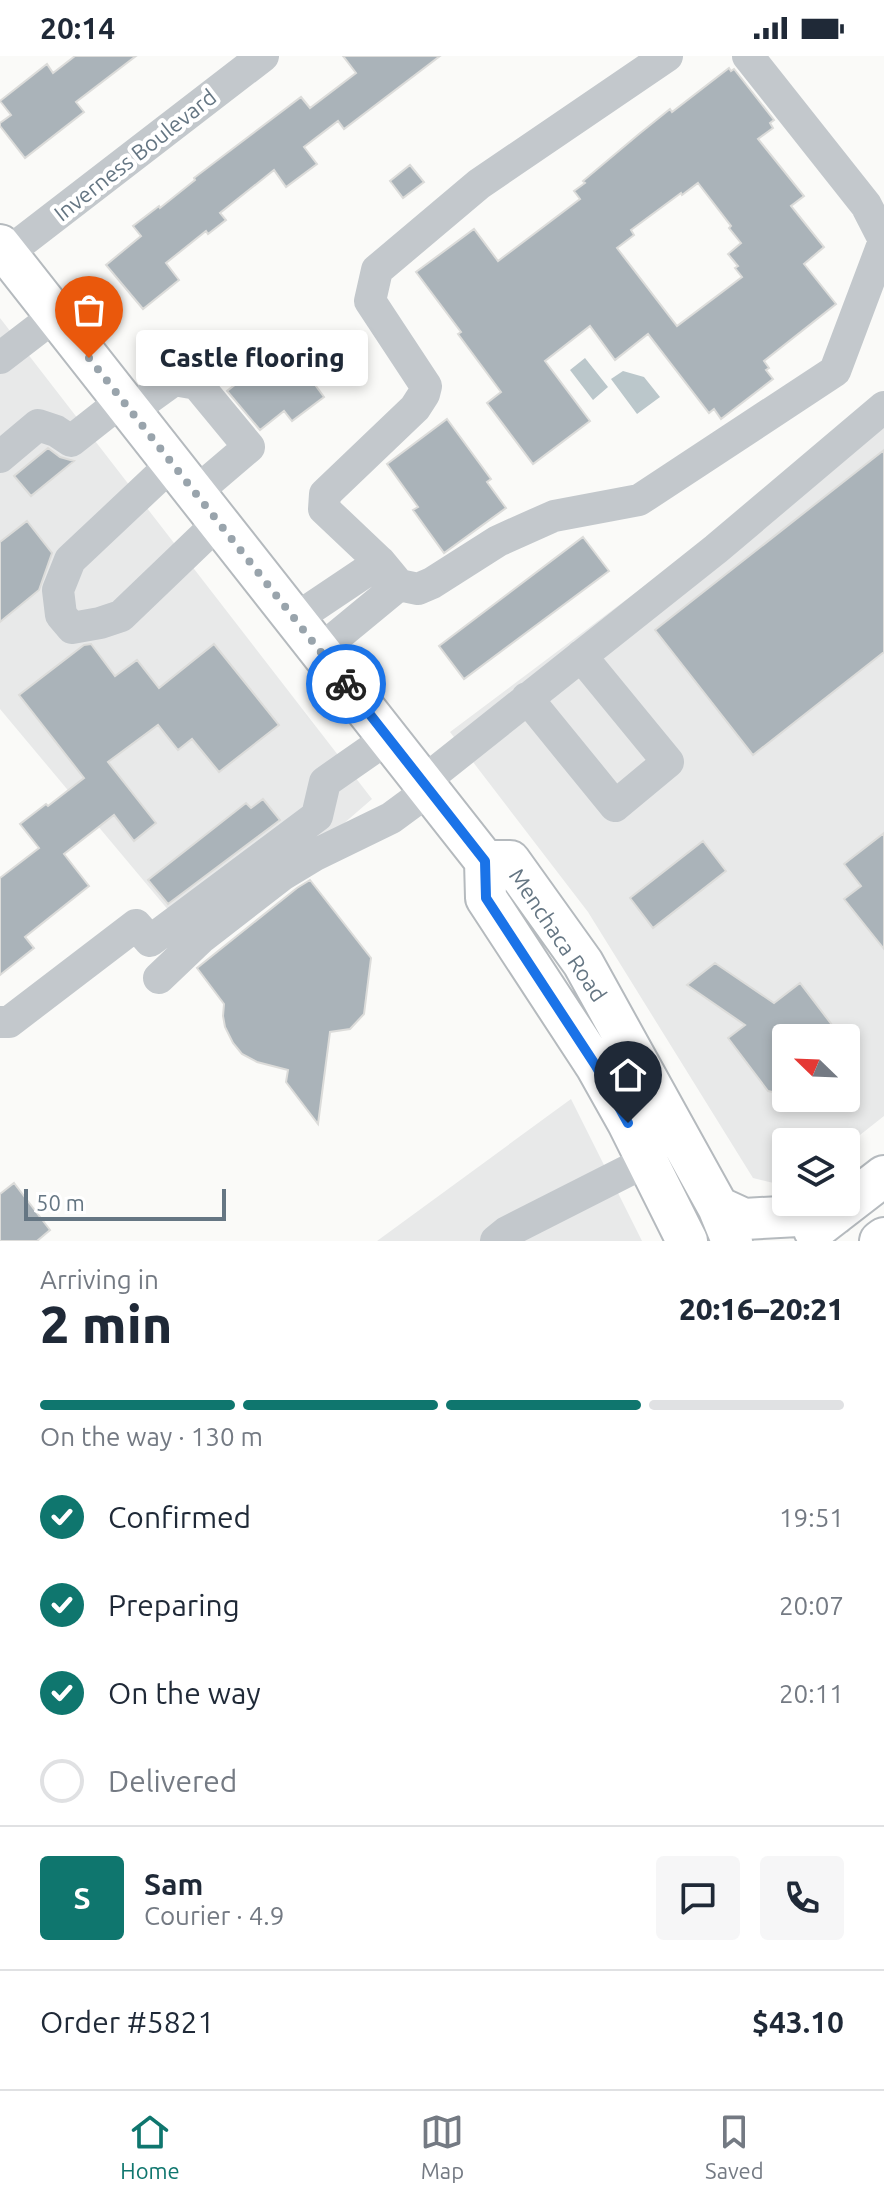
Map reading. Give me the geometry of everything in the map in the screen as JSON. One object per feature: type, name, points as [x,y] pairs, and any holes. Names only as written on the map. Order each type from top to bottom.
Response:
[{"type":"main road","name":"Menchaca Road","points":[[3,250],[485,861],[486,898],[596,1066],[687,1241]]},
{"type":"main road","name":"Menchaca Road","points":[[485,861],[510,861],[583,963],[725,1224]]},
{"type":"main road","points":[[860,1195],[884,1176]]},
{"type":"main road","points":[[725,1224],[744,1219],[799,1216]]},
{"type":"main road","points":[[801,1241],[832,1216]]},
{"type":"street","name":"Inverness Boulevard","points":[[3,250],[263,56]]},
{"type":"street","points":[[667,56],[479,184],[377,270],[370,301],[426,386],[415,408],[325,494],[323,503],[324,509],[390,573],[418,589],[498,541],[554,516],[639,500],[835,371],[884,240],[866,205],[748,56]]},
{"type":"street","points":[[0,358],[56,315]]},
{"type":"street","points":[[0,457],[38,425],[56,431],[71,441],[174,380],[197,384],[249,447],[195,493]]},
{"type":"street","points":[[159,978],[202,937],[282,875],[315,855],[391,818],[527,698],[716,549],[884,407]]},
{"type":"street","points":[[295,619],[390,573]]},
{"type":"street","points":[[319,651],[390,573]]},
{"type":"street","points":[[527,698],[615,806],[668,762],[581,656]]},
{"type":"street","points":[[0,1022],[9,1022],[136,925],[150,941],[317,816],[325,782],[388,738]]},
{"type":"street","points":[[496,1241],[507,1232],[647,1161]]},
{"type":"shaded area","points":[[0,318],[372,799],[200,948],[0,709]]},
{"type":"shaded area","points":[[585,358],[608,387],[593,400],[570,370]]},
{"type":"shaded area","points":[[623,371],[644,377],[660,397],[637,414],[611,379]]},
{"type":"shaded area","points":[[884,406],[884,1116],[860,1135],[860,1128],[772,1128],[772,1183],[753,1178],[588,912],[450,732]]},
{"type":"shaded area","points":[[571,1099],[642,1241],[377,1241]]},
{"type":"building","points":[[75,56],[136,56],[76,102],[84,112],[25,158],[0,126],[11,115],[0,101],[47,64],[53,73]]},
{"type":"building","points":[[343,56],[440,56],[344,129],[338,121],[304,147],[317,164],[286,187],[274,170],[220,213],[226,220],[208,234],[206,231],[166,263],[179,280],[143,309],[106,265],[141,236],[133,226],[301,97],[310,108],[356,73]]},
{"type":"building","points":[[729,68],[731,71],[734,69],[774,120],[770,123],[773,128],[758,139],[804,196],[791,206],[824,247],[804,264],[836,304],[764,361],[773,379],[721,419],[714,409],[709,413],[648,334],[615,360],[590,326],[545,361],[590,421],[533,464],[487,403],[501,392],[416,272],[474,229],[498,261],[580,199],[574,191],[585,183],[583,181],[670,109],[672,112]],"holes":[[[698,183],[731,226],[729,228],[741,243],[728,254],[742,277],[677,326],[617,248],[634,235],[631,230]]]},
{"type":"building","points":[[410,165],[424,182],[403,198],[390,181]]},
{"type":"building","points":[[286,345],[324,397],[292,421],[284,411],[260,430],[227,391]]},
{"type":"building","points":[[447,419],[491,479],[487,482],[506,508],[444,553],[413,510],[418,507],[387,464]]},
{"type":"building","points":[[48,448],[60,457],[74,461],[31,496],[14,476]]},
{"type":"building","points":[[884,450],[884,652],[753,755],[655,630]]},
{"type":"building","points":[[27,521],[52,553],[39,590],[0,622],[0,542]]},
{"type":"building","points":[[583,537],[609,571],[464,679],[439,646]]},
{"type":"building","points":[[91,644],[115,676],[137,660],[159,688],[214,644],[279,725],[219,772],[192,739],[178,750],[158,725],[108,762],[156,823],[134,841],[114,815],[64,854],[89,886],[25,937],[34,948],[0,975],[0,878],[39,848],[20,824],[84,778],[19,695],[84,645]]},
{"type":"building","points":[[263,799],[280,820],[168,904],[148,880],[246,803],[251,808]]},
{"type":"building","points":[[884,833],[884,949],[844,899],[861,886],[844,864]]},
{"type":"building","points":[[703,841],[726,871],[653,928],[630,898]]},
{"type":"building","points":[[310,880],[371,958],[364,1014],[350,1029],[330,1032],[318,1124],[286,1082],[288,1070],[257,1062],[242,1054],[233,1043],[225,1027],[224,1004],[197,968]]},
{"type":"building","points":[[715,963],[774,1003],[800,983],[831,1024],[772,1024],[772,1092],[768,1091],[728,1038],[745,1025],[687,985]]},
{"type":"building","points":[[14,1183],[50,1230],[37,1241],[0,1241],[0,1194]]},
{"type":"way so far","points":[[89,358],[346,684]]},
{"type":"place","name":"Castle flooring","points":[[89,358]]},
{"type":"route","points":[[346,684],[485,861],[486,898],[596,1066],[628,1123]]}]
